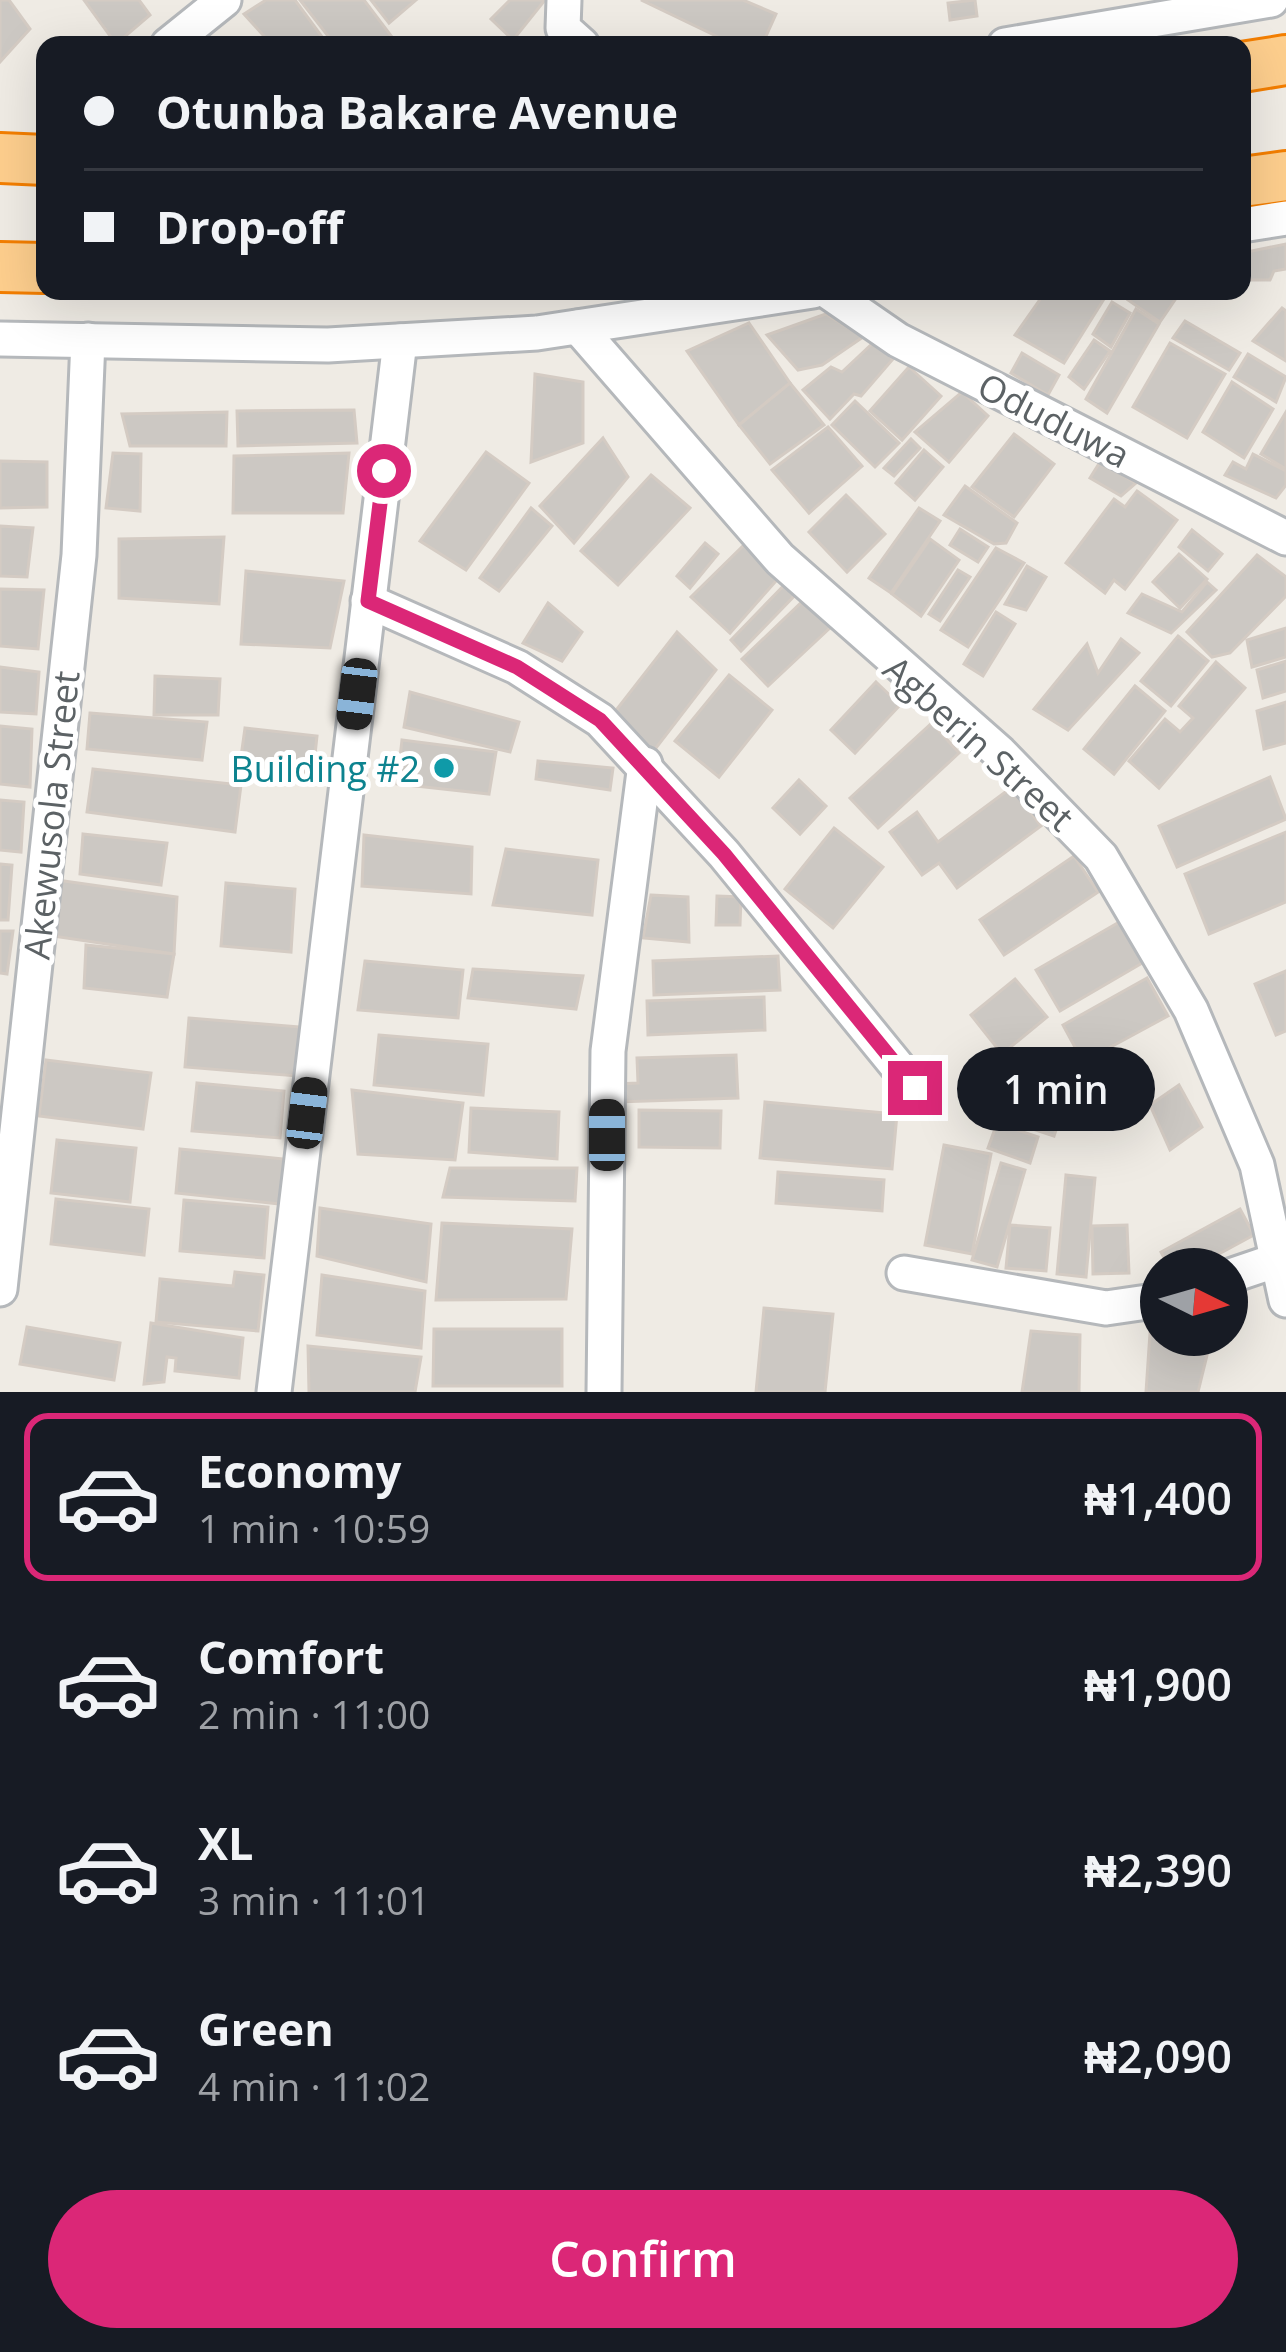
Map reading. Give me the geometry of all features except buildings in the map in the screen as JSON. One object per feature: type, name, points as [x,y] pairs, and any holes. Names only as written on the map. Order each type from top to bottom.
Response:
[{"type":"highway","points":[[1251,66],[1286,60]]},
{"type":"highway","points":[[0,158],[36,160]]},
{"type":"highway","points":[[1251,181],[1286,176]]},
{"type":"highway","points":[[0,267],[36,268]]},
{"type":"street","points":[[179,36],[224,0]]},
{"type":"street","points":[[564,0],[563,28],[571,36]]},
{"type":"street","points":[[1058,36],[1271,0]]},
{"type":"street","points":[[1251,224],[1286,218]]},
{"type":"street","points":[[0,339],[328,345],[578,326],[753,300]]},
{"type":"street","name":"Oduduwa","points":[[840,300],[898,340],[1286,538]]},
{"type":"street","name":"Agberin Street","points":[[578,326],[780,559],[1000,753],[1101,857],[1191,1010],[1257,1165],[1286,1300]]},
{"type":"street","name":"Akewusola Street","points":[[0,1289],[79,555],[88,340]]},
{"type":"street","points":[[274,1392],[400,341]]},
{"type":"street","points":[[368,601],[517,667],[600,720],[644,764],[915,1088]]},
{"type":"street","points":[[604,1392],[608,1051],[644,764]]},
{"type":"street","points":[[1248,1270],[1277,1260]]},
{"type":"street","points":[[904,1273],[1106,1308],[1140,1303]]},
{"type":"place","name":"Building #2","points":[[444,768]]},
{"type":"route","points":[[384,471],[368,601],[517,667],[600,720],[724,854],[915,1088]]}]
